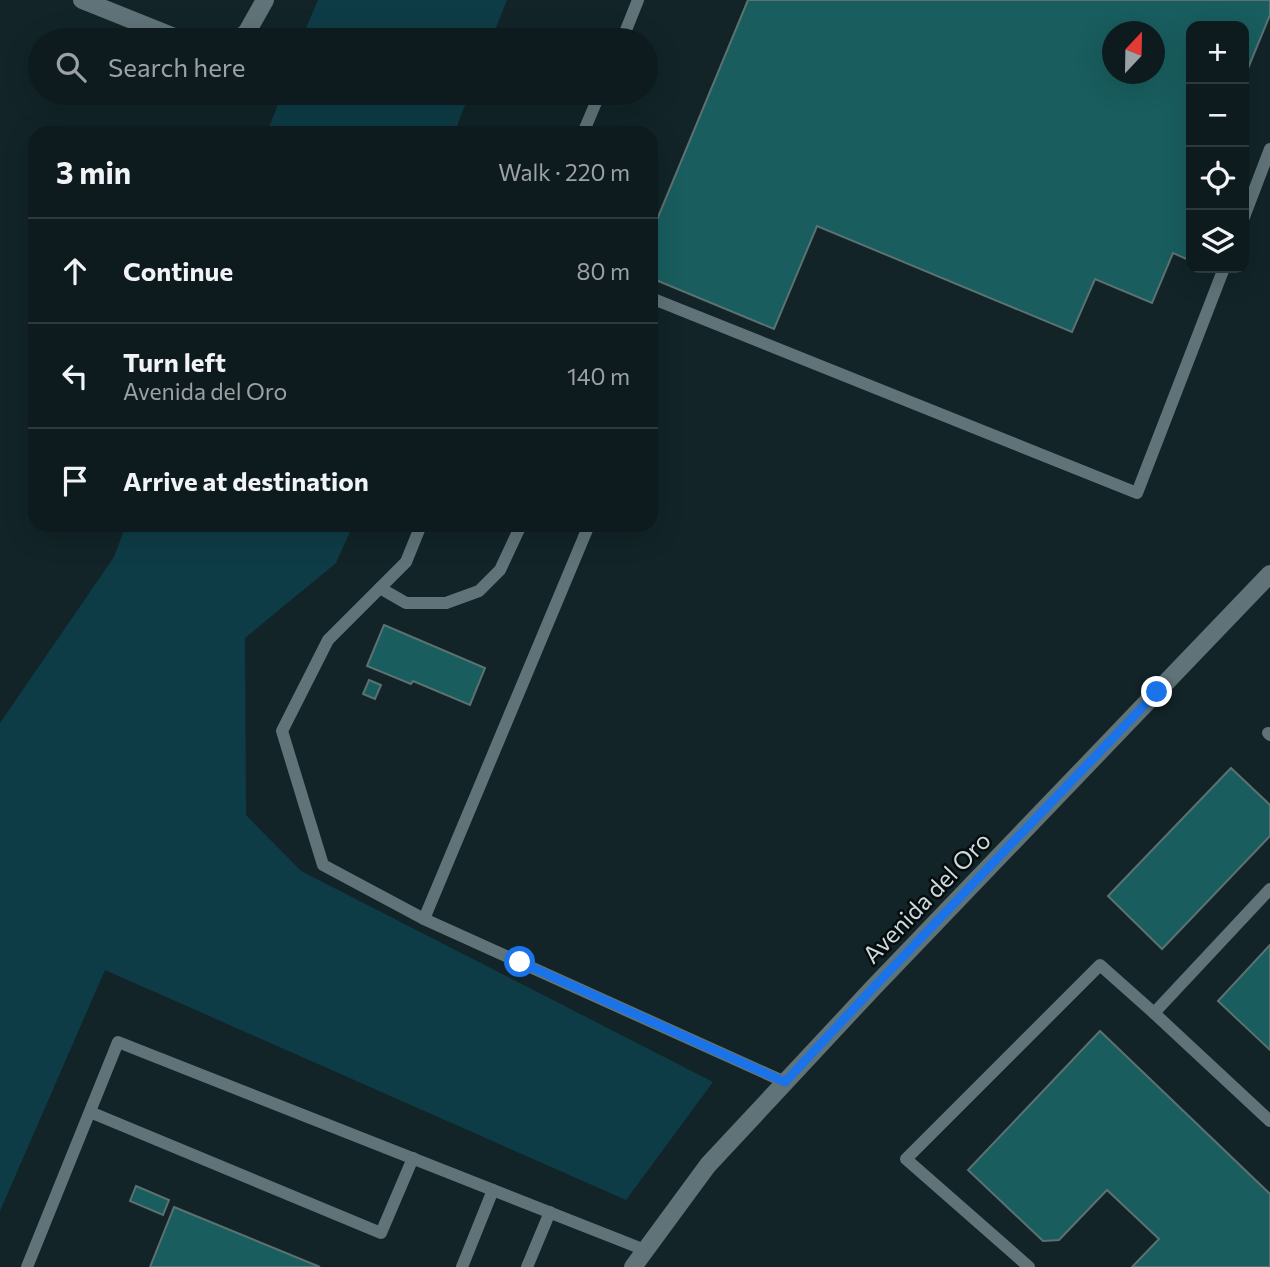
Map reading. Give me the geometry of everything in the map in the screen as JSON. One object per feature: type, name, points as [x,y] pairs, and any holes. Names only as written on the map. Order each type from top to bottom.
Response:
[{"type":"street","points":[[82,0],[151,28]]},
{"type":"street","points":[[249,28],[265,0]]},
{"type":"street","name":"Avenida del Oro","points":[[633,1267],[708,1165],[873,988],[1270,575]]},
{"type":"lane","points":[[627,28],[638,0]]},
{"type":"lane","points":[[586,126],[595,105]]},
{"type":"lane","points":[[1247,210],[1270,149]]},
{"type":"lane","points":[[658,301],[1137,493],[1222,273]]},
{"type":"lane","points":[[418,532],[406,562],[328,640],[282,731],[323,865],[424,919],[785,1082]]},
{"type":"lane","points":[[380,588],[406,603],[446,603],[479,591],[500,570],[518,532]]},
{"type":"lane","points":[[424,919],[586,532]]},
{"type":"lane","points":[[1154,1013],[1270,889]]},
{"type":"lane","points":[[1029,1267],[906,1159],[1100,965],[1269,1118]]},
{"type":"lane","points":[[27,1267],[118,1042],[645,1250]]},
{"type":"lane","points":[[90,1112],[382,1233],[413,1158]]},
{"type":"lane","points":[[462,1267],[493,1190]]},
{"type":"lane","points":[[527,1267],[550,1212]]},
{"type":"shaded area","points":[[318,0],[507,0],[496,28],[306,28]]},
{"type":"shaded area","points":[[278,105],[465,105],[457,126],[270,126]]},
{"type":"shaded area","points":[[123,532],[350,532],[336,563],[245,638],[246,815],[301,871],[713,1082],[626,1200],[105,970],[0,1211],[0,723],[114,557]]},
{"type":"building","points":[[748,0],[1270,0],[1270,15],[1249,66],[1249,21],[1186,21],[1186,259],[1173,253],[1152,303],[1095,279],[1072,332],[817,226],[774,329],[658,281],[658,217]]},
{"type":"building","points":[[384,625],[485,668],[470,705],[413,681],[411,684],[367,666]]},
{"type":"building","points":[[369,680],[381,685],[375,699],[363,694]]},
{"type":"building","points":[[1231,768],[1270,805],[1270,836],[1162,949],[1108,896]]},
{"type":"building","points":[[1270,945],[1270,1050],[1218,1001]]},
{"type":"building","points":[[1100,1031],[1270,1194],[1270,1267],[1132,1267],[1159,1239],[1107,1190],[1059,1240],[1043,1241],[968,1170]]},
{"type":"building","points":[[136,1186],[169,1200],[163,1215],[130,1201]]},
{"type":"building","points":[[174,1207],[320,1267],[150,1267]]},
{"type":"route","points":[[520,962],[785,1082],[1157,692]]}]
